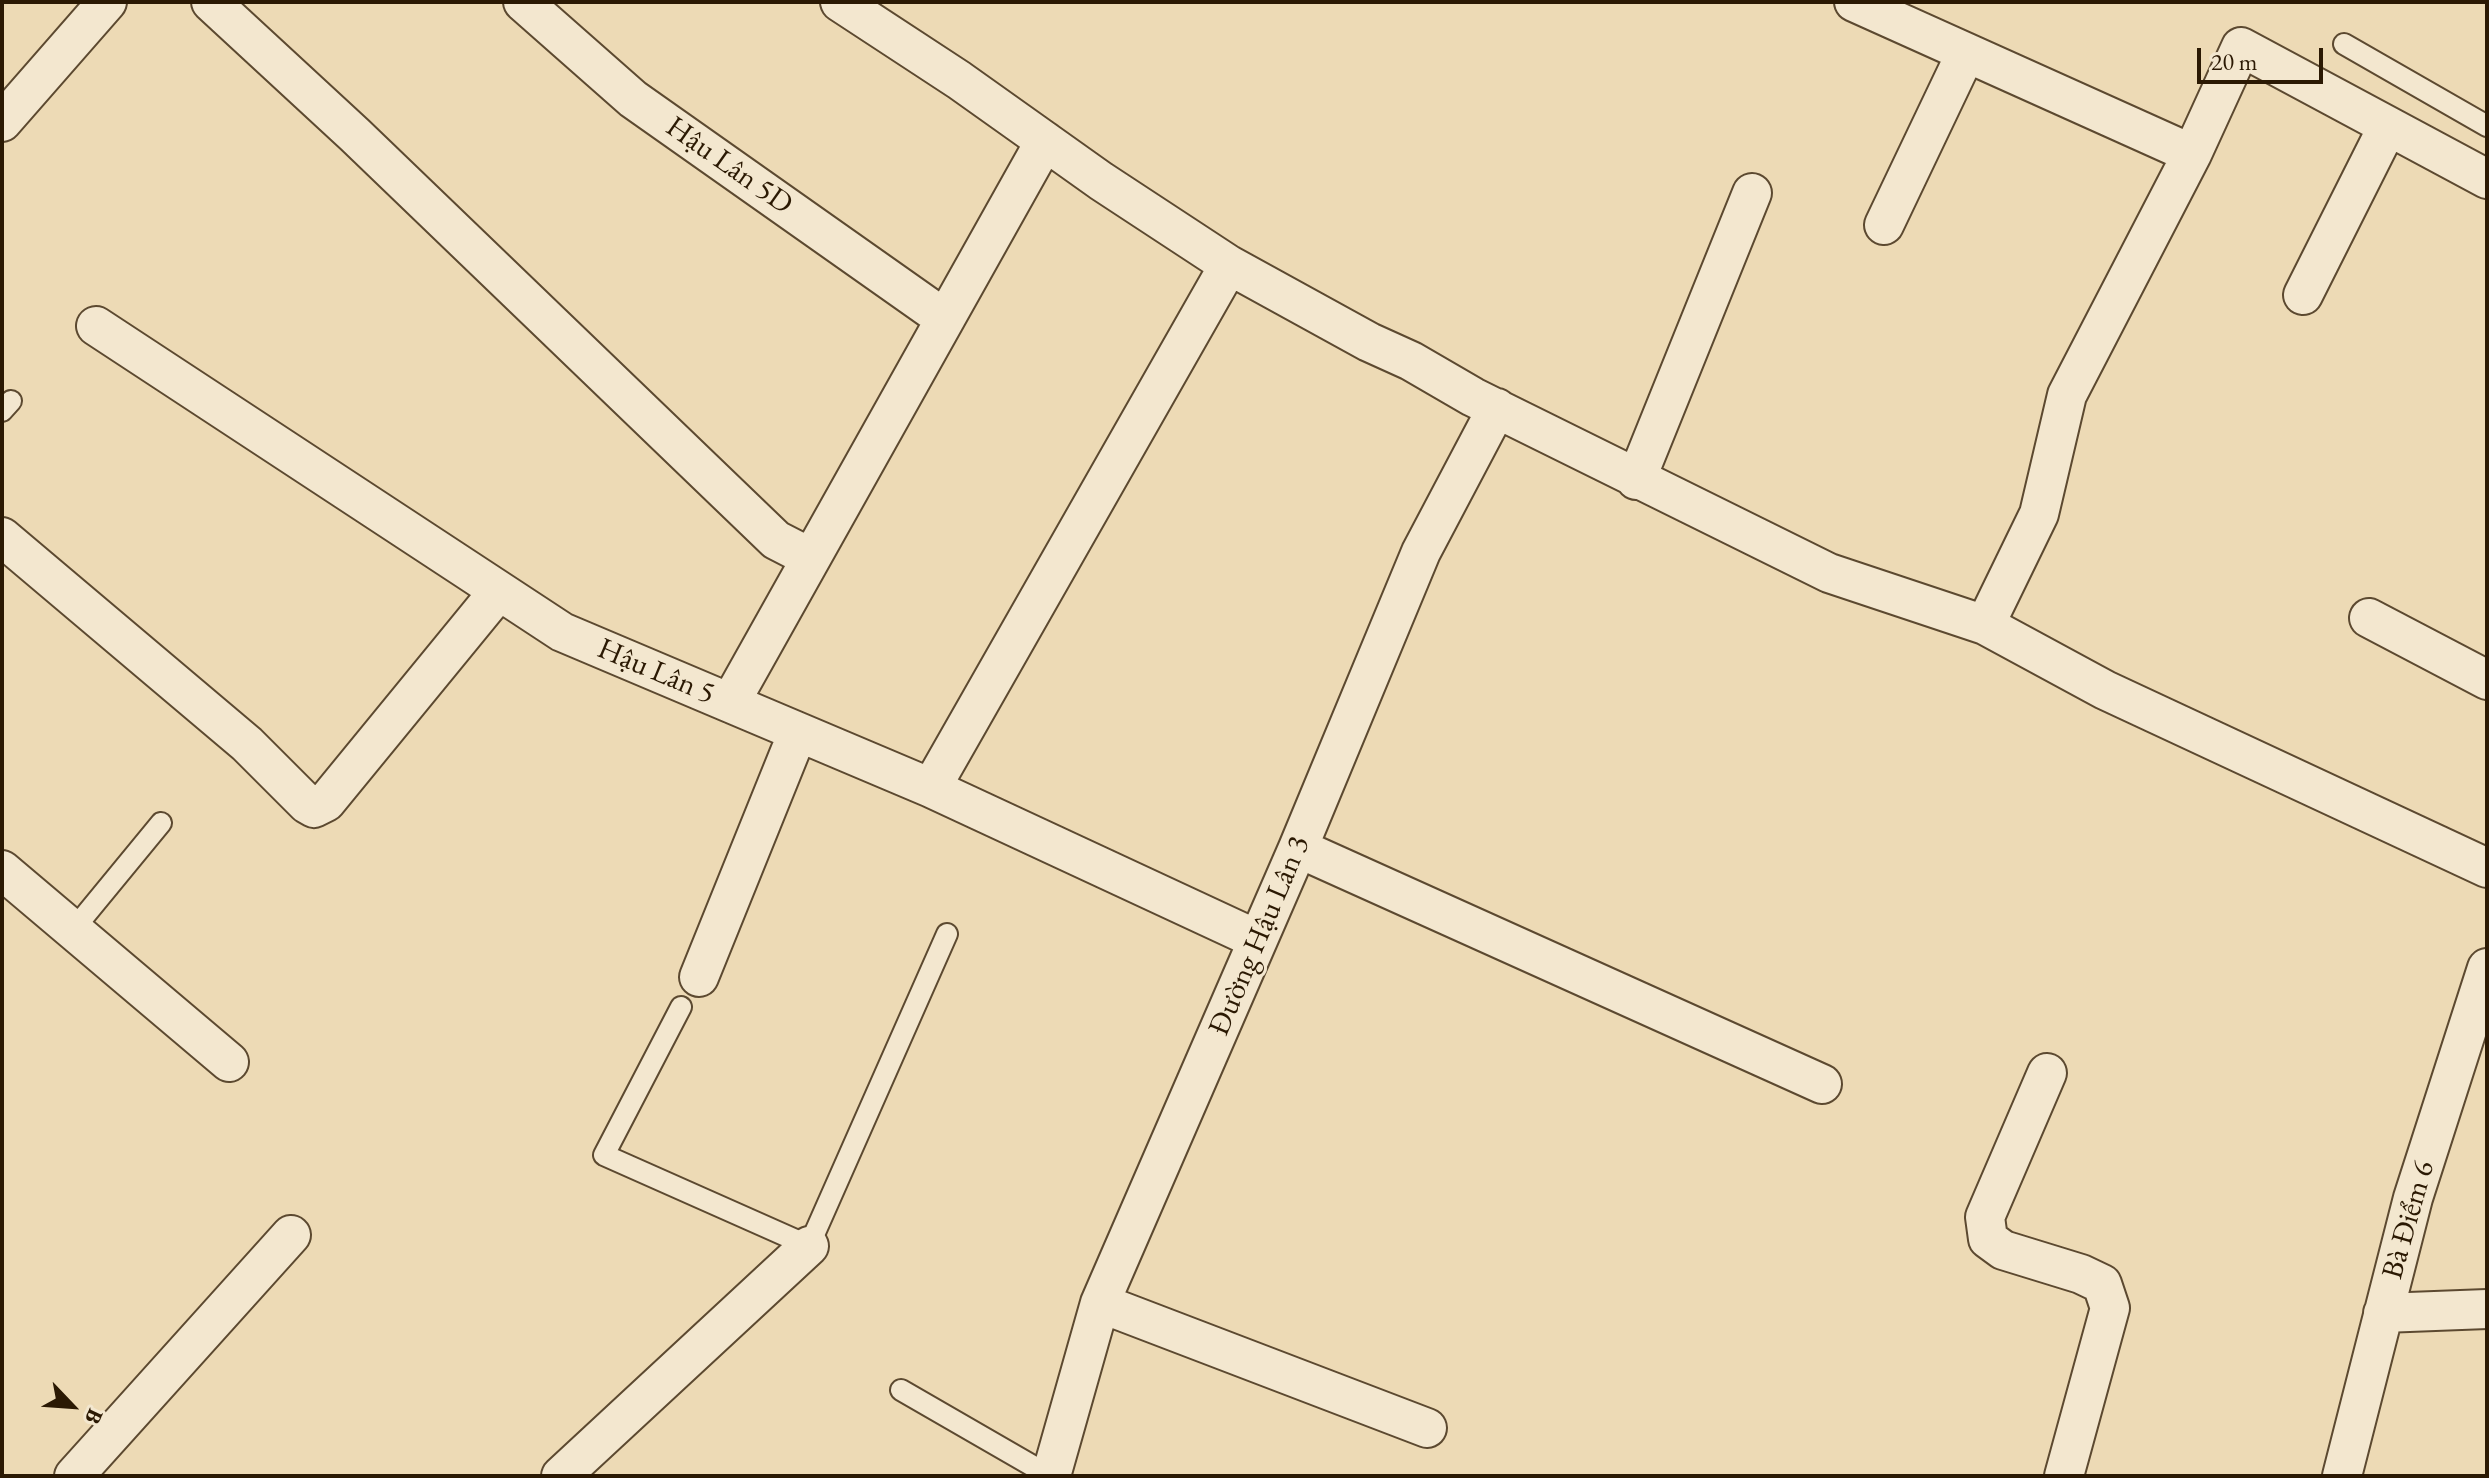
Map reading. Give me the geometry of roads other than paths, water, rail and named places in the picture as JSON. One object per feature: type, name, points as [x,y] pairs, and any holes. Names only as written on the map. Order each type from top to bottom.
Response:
[{"type":"street","points":[[2,122],[107,2]]},
{"type":"street","points":[[211,2],[366,146],[776,540],[811,558]]},
{"type":"street","name":"Hậu Lân 5D","points":[[523,2],[633,99],[945,319]]},
{"type":"street","points":[[840,2],[1229,265],[1497,408],[1636,480],[1829,573],[1985,625],[2105,690],[2487,868]]},
{"type":"street","points":[[1854,2],[2192,154]]},
{"type":"street","points":[[1985,625],[2039,514],[2067,395],[2192,154],[2241,47],[2487,179]]},
{"type":"street","points":[[1884,225],[1966,53]]},
{"type":"street","points":[[2303,295],[2388,126]]},
{"type":"street","points":[[730,703],[1045,141]]},
{"type":"street","points":[[1636,480],[1752,193]]},
{"type":"street","points":[[931,788],[1229,265]]},
{"type":"street","name":"Hậu Lân 5","points":[[96,326],[562,632],[931,788],[1258,940]]},
{"type":"street","name":"Đường Hậu Lân 3","points":[[1050,1476],[1100,1303],[1298,848],[1421,552],[1497,408]]},
{"type":"street","points":[[2,537],[247,744],[314,808],[326,802],[498,592]]},
{"type":"street","points":[[2369,618],[2487,680]]},
{"type":"street","points":[[690,992],[798,732]]},
{"type":"street","points":[[1298,848],[1822,1084]]},
{"type":"street","points":[[2,870],[229,1062]]},
{"type":"street","name":"Bà Điểm 6","points":[[2342,1476],[2413,1198],[2487,968]]},
{"type":"street","points":[[2047,1073],[1985,1217],[1988,1239],[2003,1250],[2081,1274],[2102,1284],[2110,1308],[2064,1476]]},
{"type":"street","points":[[74,1476],[291,1235]]},
{"type":"street","points":[[561,1476],[809,1246]]},
{"type":"street","points":[[1100,1303],[1427,1428]]},
{"type":"street","points":[[2383,1313],[2487,1309]]},
{"type":"lane","points":[[2344,44],[2487,126]]},
{"type":"lane","points":[[73,930],[161,823]]},
{"type":"lane","points":[[690,992],[604,1155],[809,1246],[947,934]]},
{"type":"lane","points":[[901,1390],[1050,1476]]}]
